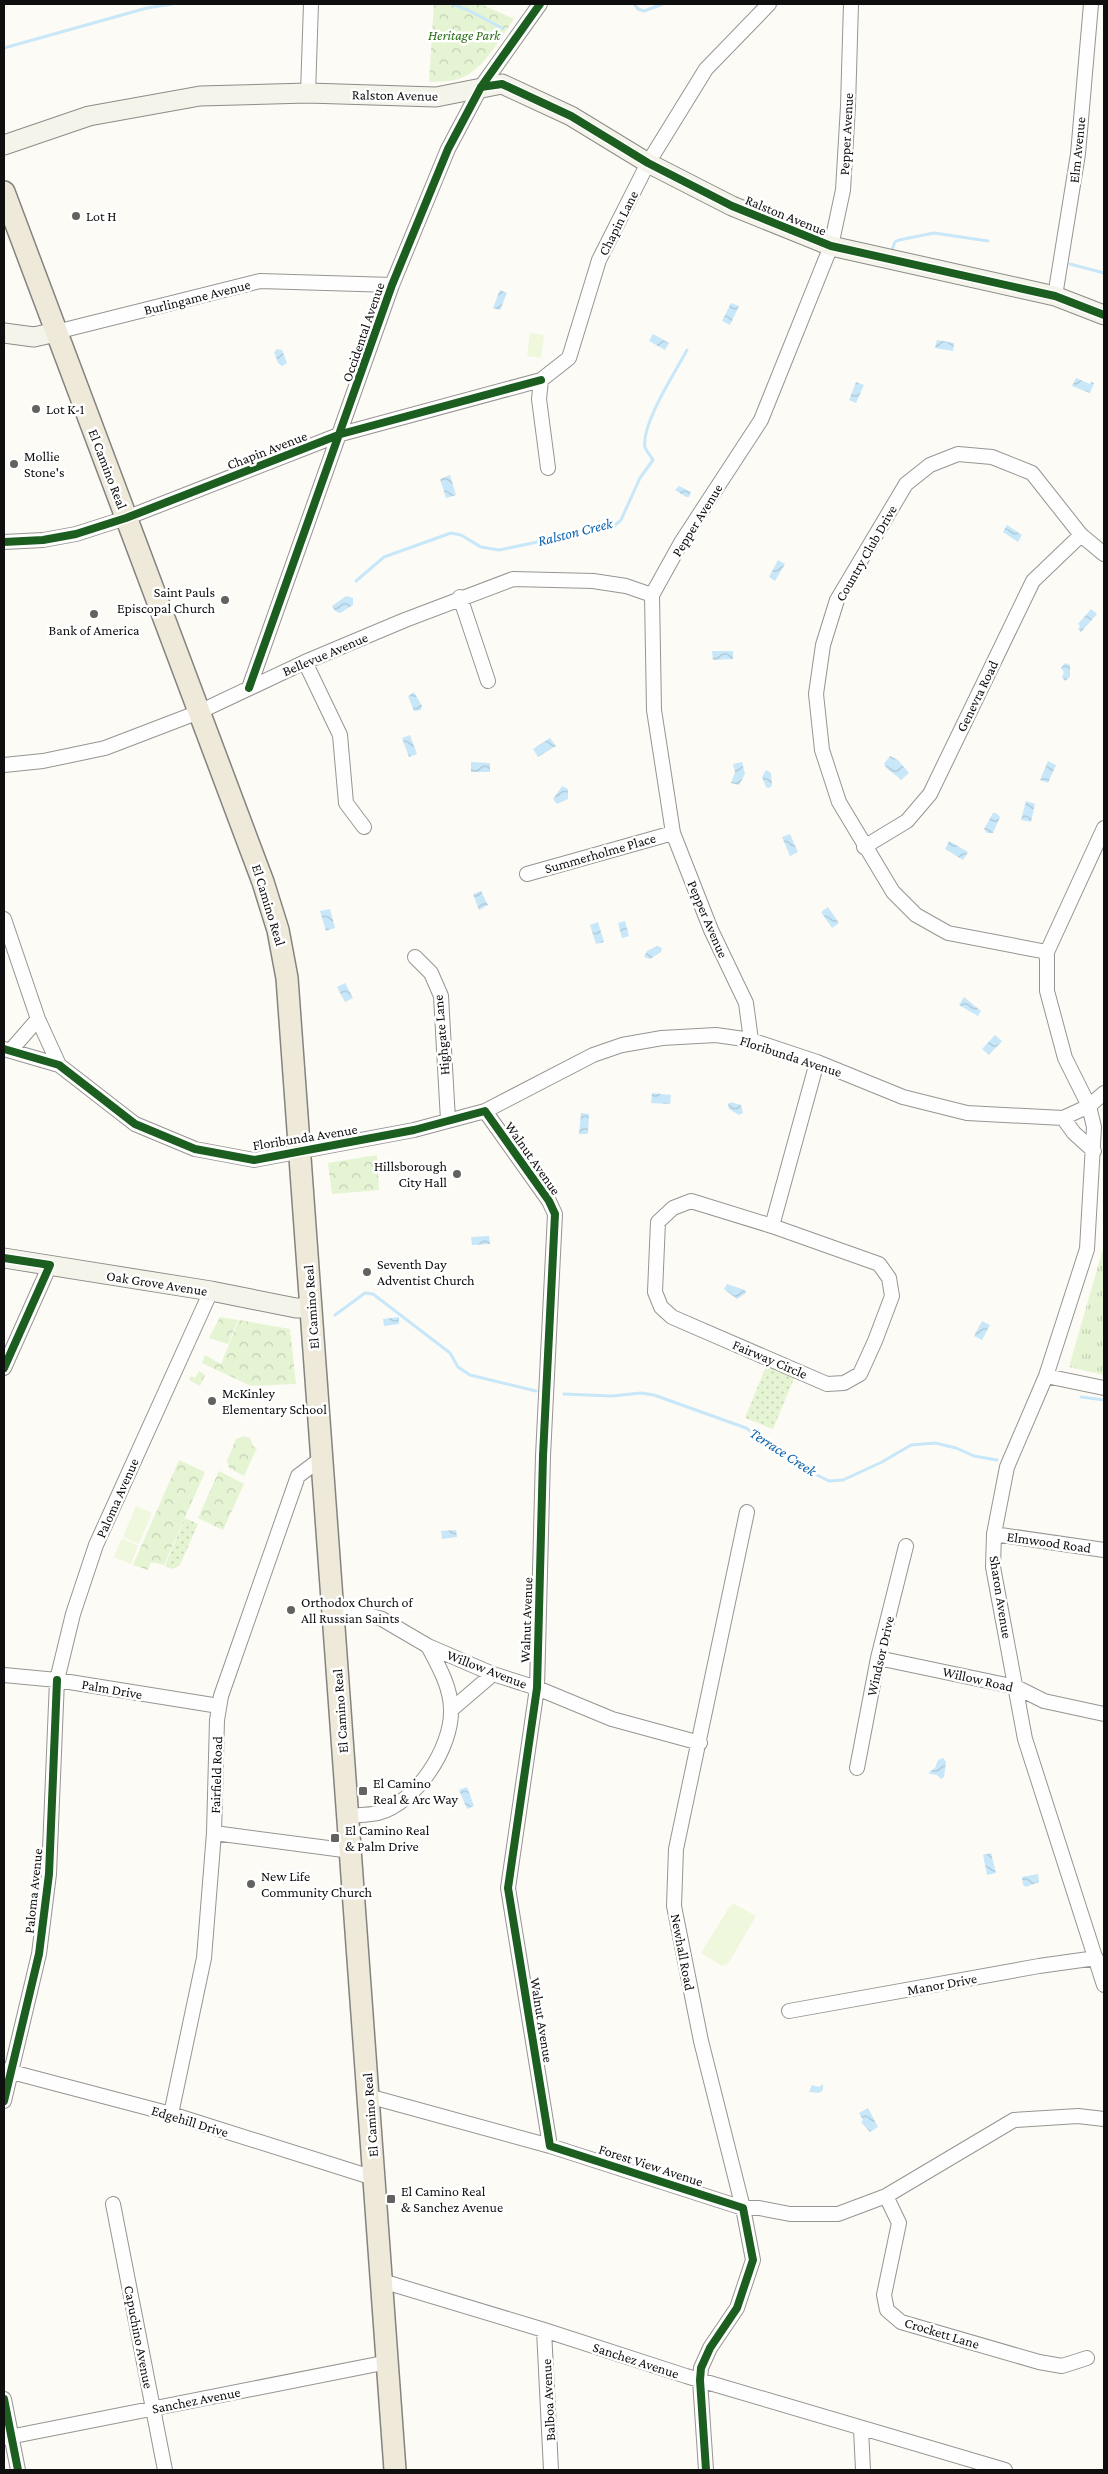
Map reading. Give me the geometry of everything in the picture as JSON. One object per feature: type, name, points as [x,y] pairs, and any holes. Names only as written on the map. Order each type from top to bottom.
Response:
[{"type":"main road","name":"El Camino Real","points":[[4,192],[264,882],[278,930],[287,978],[395,2470]]},
{"type":"street","points":[[308,93],[311,4]]},
{"type":"street","name":"Occidental Avenue","points":[[249,688],[341,434],[392,285],[448,149],[481,87],[540,4]]},
{"type":"street","name":"Chapin Lane","points":[[541,380],[569,358],[599,260],[648,163],[706,69],[769,4]]},
{"type":"street","name":"Pepper Avenue","points":[[751,1040],[746,1003],[711,930],[673,832],[654,710],[652,595],[682,541],[761,420],[830,246],[842,190],[848,106],[851,4]]},
{"type":"street","name":"Elm Avenue","points":[[1055,296],[1078,154],[1091,4]]},
{"type":"street","name":"Ralston Avenue","points":[[4,145],[89,116],[200,96],[308,93],[436,97],[502,84],[571,116],[648,163],[732,206],[830,246],[1055,296],[1104,315]]},
{"type":"street","name":"Burlingame Avenue","points":[[4,333],[34,337],[260,281],[392,285]]},
{"type":"street","points":[[541,380],[539,399],[548,468]]},
{"type":"street","name":"Chapin Avenue","points":[[4,542],[43,540],[76,534],[126,518],[341,434],[541,380]]},
{"type":"street","name":"Country Club Drive","points":[[1047,952],[948,933],[916,916],[893,892],[864,847],[839,802],[822,750],[816,694],[823,645],[837,600],[906,484],[930,465],[958,454],[992,457],[1032,473],[1080,535],[1104,554]]},
{"type":"street","name":"Genevra Road","points":[[864,847],[907,821],[930,794],[1033,581],[1080,535]]},
{"type":"street","name":"Bellevue Avenue","points":[[4,765],[43,761],[105,748],[199,712],[305,662],[460,597],[513,579],[593,581],[626,586],[652,595]]},
{"type":"street","points":[[460,597],[488,681]]},
{"type":"street","points":[[305,662],[340,735],[346,802],[364,827]]},
{"type":"street","points":[[1047,952],[1104,828]]},
{"type":"street","name":"Summerholme Place","points":[[527,874],[673,832]]},
{"type":"street","points":[[4,919],[38,1019],[59,1065]]},
{"type":"street","name":"Sharon Avenue","points":[[1047,952],[1047,992],[1065,1058],[1089,1106],[1094,1127],[1087,1249],[1046,1376],[1007,1467],[994,1534],[993,1566],[1025,1739],[1104,1985]]},
{"type":"street","name":"Highgate Lane","points":[[415,957],[430,973],[441,996],[448,1120]]},
{"type":"street","points":[[7,1050],[38,1019]]},
{"type":"street","name":"Floribunda Avenue","points":[[7,1050],[59,1065],[135,1124],[195,1149],[254,1160],[300,1153],[414,1130],[485,1111],[593,1056],[622,1045],[662,1038],[716,1035],[751,1040],[817,1062],[903,1097],[967,1113],[1063,1118],[1089,1106],[1104,1093]]},
{"type":"street","points":[[772,1226],[817,1062]]},
{"type":"street","name":"Walnut Avenue","points":[[485,1111],[549,1202],[555,1214],[542,1456],[536,1688],[508,1888],[550,2146]]},
{"type":"street","points":[[1063,1118],[1074,1133],[1094,1151]]},
{"type":"street","name":"Fairway Circle","points":[[691,1201],[772,1226],[879,1264],[889,1278],[892,1296],[875,1341],[860,1374],[844,1384],[827,1384],[672,1317],[660,1307],[655,1292],[658,1222],[673,1208],[691,1201]]},
{"type":"street","name":"Oak Grove Avenue","points":[[4,1258],[296,1308],[311,1308]]},
{"type":"street","points":[[4,1368],[50,1265]]},
{"type":"street","name":"Paloma Avenue","points":[[4,2101],[7,2071],[38,1954],[49,1874],[58,1680],[73,1614],[96,1545],[211,1292]]},
{"type":"street","points":[[1046,1376],[1104,1388]]},
{"type":"street","name":"Fairfield Road","points":[[171,2114],[204,1958],[214,1833],[221,1696],[298,1476],[322,1458]]},
{"type":"street","name":"Newhall Road","points":[[706,2470],[700,2380],[701,2368],[710,2348],[737,2308],[753,2260],[744,2208],[701,2041],[674,1906],[676,1848],[700,1743],[747,1512]]},
{"type":"street","name":"Elmwood Road","points":[[994,1534],[1104,1550]]},
{"type":"street","name":"Windsor Drive","points":[[857,1768],[878,1658],[906,1546]]},
{"type":"street","name":"Willow Avenue","points":[[333,1614],[365,1614],[382,1619],[428,1646],[493,1674],[536,1688],[612,1719],[700,1743]]},
{"type":"street","points":[[348,1816],[379,1813],[403,1800],[428,1776],[444,1745],[451,1710],[444,1677],[428,1646]]},
{"type":"street","name":"Willow Road","points":[[878,1658],[1016,1687],[1044,1701],[1104,1714]]},
{"type":"street","points":[[451,1710],[493,1674]]},
{"type":"street","name":"Palm Drive","points":[[4,1675],[58,1680],[219,1706]]},
{"type":"street","points":[[214,1833],[351,1851]]},
{"type":"street","name":"Manor Drive","points":[[789,2011],[1096,1958]]},
{"type":"street","name":"Edgehill Drive","points":[[7,2071],[171,2114],[374,2178]]},
{"type":"street","name":"Forest View Avenue","points":[[368,2096],[550,2146],[744,2208],[759,2208],[790,2214],[838,2214],[886,2196],[1014,2120],[1078,2116],[1104,2119]]},
{"type":"street","name":"Crockett Lane","points":[[886,2196],[899,2223],[884,2295],[886,2310],[901,2322],[1039,2362],[1062,2366],[1087,2358]]},
{"type":"street","name":"Capuchino Avenue","points":[[113,2204],[165,2470]]},
{"type":"street","name":"Sanchez Avenue","points":[[382,2281],[861,2429],[1005,2470]]},
{"type":"street","name":"Balboa Avenue","points":[[544,2330],[551,2470]]},
{"type":"street","name":"Sanchez Avenue","points":[[7,2437],[388,2362]]},
{"type":"street","points":[[4,2400],[7,2437],[18,2470]]},
{"type":"street","points":[[861,2429],[863,2470]]},
{"type":"green space","name":"Heritage Park","points":[[434,4],[481,4],[514,19],[491,52],[469,74],[453,80],[429,82]]},
{"type":"green space","points":[[530,333],[544,335],[541,358],[527,356]]},
{"type":"green space","points":[[377,1155],[379,1190],[332,1194],[328,1163]]},
{"type":"green space","points":[[1104,1245],[1104,1375],[1069,1367]]},
{"type":"green space","points":[[220,1317],[238,1320],[228,1344],[209,1338]]},
{"type":"green space","points":[[239,1320],[290,1329],[296,1384],[251,1386],[202,1363],[205,1355],[221,1364]]},
{"type":"green space","points":[[767,1364],[795,1376],[773,1429],[745,1418]]},
{"type":"green space","points":[[199,1371],[205,1375],[200,1386],[189,1380],[191,1376],[195,1378]]},
{"type":"green space","points":[[244,1436],[250,1438],[253,1446],[257,1448],[244,1476],[229,1468],[227,1461],[236,1439]]},
{"type":"green space","points":[[179,1460],[205,1472],[164,1565],[151,1562],[148,1570],[133,1565]]},
{"type":"green space","points":[[219,1471],[244,1484],[223,1530],[198,1518]]},
{"type":"green space","points":[[136,1506],[152,1513],[139,1544],[123,1537]]},
{"type":"green space","points":[[185,1518],[198,1524],[180,1565],[173,1569],[165,1566]]},
{"type":"green space","points":[[122,1538],[138,1546],[131,1564],[114,1557]]},
{"type":"green space","points":[[734,1904],[756,1916],[728,1964],[722,1966],[701,1953],[730,1906]]},
{"type":"water","points":[[500,290],[507,293],[500,310],[493,308]]},
{"type":"water","points":[[731,303],[739,306],[730,325],[722,321]]},
{"type":"water","points":[[653,334],[669,343],[665,350],[649,341]]},
{"type":"water","points":[[937,340],[954,343],[953,351],[935,348]]},
{"type":"water","points":[[277,349],[282,350],[287,363],[282,366],[278,363],[274,352]]},
{"type":"water","points":[[1076,378],[1090,384],[1091,382],[1094,383],[1090,393],[1072,386]]},
{"type":"water","points":[[856,382],[864,385],[856,403],[849,400]]},
{"type":"water","points":[[450,475],[456,495],[446,498],[440,479]]},
{"type":"water","points":[[679,486],[691,492],[689,497],[675,490]]},
{"type":"water","points":[[1007,525],[1022,535],[1018,542],[1003,532]]},
{"type":"water","points":[[778,560],[785,564],[775,581],[769,577]]},
{"type":"water","points":[[346,596],[353,598],[353,605],[340,613],[335,611],[332,606]]},
{"type":"water","points":[[1091,609],[1097,614],[1081,632],[1078,629],[1080,626],[1078,624]]},
{"type":"water","points":[[712,651],[733,651],[733,659],[713,660]]},
{"type":"water","points":[[1065,663],[1070,665],[1070,677],[1065,681],[1062,677],[1064,672],[1061,668]]},
{"type":"water","points":[[414,692],[422,706],[421,710],[414,711],[408,696]]},
{"type":"water","points":[[410,735],[417,754],[409,757],[402,738]]},
{"type":"water","points":[[550,738],[556,746],[538,757],[533,749]]},
{"type":"water","points":[[890,756],[898,760],[909,773],[901,780],[887,769],[884,764]]},
{"type":"water","points":[[1048,761],[1056,765],[1048,783],[1040,780]]},
{"type":"water","points":[[471,762],[490,763],[490,772],[471,772]]},
{"type":"water","points":[[742,762],[745,774],[739,785],[731,783],[735,772],[733,764]]},
{"type":"water","points":[[766,770],[771,773],[772,786],[769,788],[766,787],[762,777]]},
{"type":"water","points":[[562,786],[568,789],[568,799],[557,804],[553,799]]},
{"type":"water","points":[[1026,801],[1035,804],[1031,822],[1021,820]]},
{"type":"water","points":[[993,813],[1000,817],[993,833],[987,833],[984,829]]},
{"type":"water","points":[[790,834],[798,852],[790,856],[782,837]]},
{"type":"water","points":[[949,841],[968,852],[963,860],[945,849]]},
{"type":"water","points":[[481,891],[488,905],[479,910],[473,894]]},
{"type":"water","points":[[828,907],[839,923],[832,928],[821,912]]},
{"type":"water","points":[[330,909],[335,928],[326,931],[320,911]]},
{"type":"water","points":[[625,921],[629,936],[622,938],[618,923]]},
{"type":"water","points":[[598,922],[604,942],[596,944],[590,925]]},
{"type":"water","points":[[657,946],[662,948],[661,952],[650,959],[644,957],[647,951]]},
{"type":"water","points":[[345,983],[353,998],[345,1002],[337,987]]},
{"type":"water","points":[[964,997],[981,1011],[978,1016],[959,1005]]},
{"type":"water","points":[[995,1035],[1002,1041],[989,1055],[982,1049]]},
{"type":"water","points":[[652,1093],[671,1095],[670,1104],[651,1103]]},
{"type":"water","points":[[731,1102],[741,1105],[743,1113],[739,1115],[729,1109],[728,1104]]},
{"type":"water","points":[[581,1113],[589,1114],[588,1134],[579,1134]]},
{"type":"water","points":[[489,1236],[490,1244],[472,1245],[471,1237]]},
{"type":"water","points":[[727,1284],[745,1290],[746,1293],[737,1299],[724,1289]]},
{"type":"water","points":[[399,1317],[399,1324],[384,1326],[383,1319]]},
{"type":"water","points":[[982,1321],[990,1325],[982,1340],[974,1336]]},
{"type":"water","points":[[456,1530],[457,1537],[442,1539],[441,1531]]},
{"type":"water","points":[[943,1758],[946,1762],[944,1777],[941,1779],[929,1772],[935,1768],[938,1760]]},
{"type":"water","points":[[467,1787],[474,1806],[467,1809],[459,1790]]},
{"type":"water","points":[[991,1853],[996,1873],[987,1875],[983,1855]]},
{"type":"water","points":[[1038,1874],[1039,1882],[1026,1887],[1023,1885],[1022,1877]]},
{"type":"water","points":[[823,2084],[823,2090],[819,2093],[809,2092],[812,2085],[819,2087]]},
{"type":"water","points":[[868,2108],[878,2127],[870,2132],[861,2122],[863,2120],[859,2113]]},
{"type":"waterway","points":[[4,48],[147,8],[172,4]]},
{"type":"waterway","points":[[451,4],[468,10],[502,28]]},
{"type":"waterway","points":[[634,4],[638,9],[644,11],[663,4]]},
{"type":"waterway","name":"Ralston Creek","points":[[891,252],[895,242],[899,240],[934,233],[988,241]]},
{"type":"waterway","name":"Ralston Creek","points":[[1070,264],[1104,273]]},
{"type":"waterway","name":"Ralston Creek","points":[[356,581],[384,557],[451,533],[461,535],[481,547],[499,550],[614,526],[621,520],[640,478],[653,460],[645,447],[648,425],[660,398],[687,350]]},
{"type":"waterway","name":"Terrace Creek","points":[[335,1315],[365,1293],[373,1294],[450,1353],[458,1367],[470,1375],[536,1391]]},
{"type":"waterway","name":"Terrace Creek","points":[[564,1394],[612,1396],[641,1393],[654,1395],[746,1428],[801,1467],[829,1481],[843,1480],[882,1462],[911,1445],[935,1443],[956,1448],[974,1456],[997,1460]]},
{"type":"waterway","name":"Terrace Creek","points":[[1081,1397],[1104,1400]]},
{"type":"cycle path","points":[[249,688],[392,285],[448,149],[481,87],[540,4]]},
{"type":"cycle path","points":[[481,87],[502,84],[571,116],[648,163],[732,206],[831,246],[1055,296],[1104,315]]},
{"type":"cycle path","points":[[4,542],[43,540],[76,534],[126,518],[341,434],[541,380]]},
{"type":"cycle path","points":[[4,1049],[59,1065],[135,1124],[195,1149],[254,1160],[414,1130],[485,1111],[549,1201],[555,1214],[543,1456],[537,1688],[508,1888],[550,2146],[743,2208],[753,2260],[737,2308],[710,2348],[701,2368],[700,2380],[706,2470]]},
{"type":"cycle path","points":[[4,1258],[50,1265],[4,1368]]},
{"type":"cycle path","points":[[4,2101],[39,1954],[49,1874],[57,1680]]},
{"type":"cycle path","points":[[4,2399],[18,2470]]},
{"type":"place","name":"Lot H","points":[[76,216]]},
{"type":"place","name":"Lot K-1","points":[[36,409]]},
{"type":"place","name":"Mollie Stone's","points":[[14,464]]},
{"type":"place","name":"Saint Pauls Episcopal Church","points":[[225,600]]},
{"type":"place","name":"Bank of America","points":[[94,614]]},
{"type":"place","name":"Hillsborough City Hall","points":[[457,1174]]},
{"type":"place","name":"Seventh Day Adventist Church","points":[[367,1272]]},
{"type":"place","name":"McKinley Elementary School","points":[[212,1401]]},
{"type":"place","name":"Orthodox Church of All Russian Saints","points":[[291,1610]]},
{"type":"place","name":"El Camino Real & Arc Way","points":[[363,1791]]},
{"type":"place","name":"El Camino Real & Palm Drive","points":[[335,1838]]},
{"type":"place","name":"New Life Community Church","points":[[251,1884]]},
{"type":"place","name":"El Camino Real & Sanchez Avenue","points":[[391,2199]]}]
